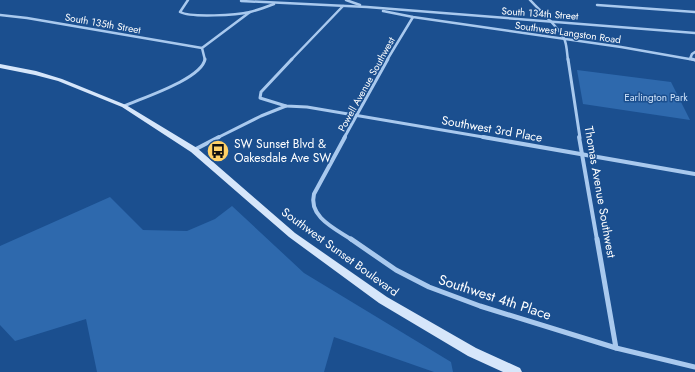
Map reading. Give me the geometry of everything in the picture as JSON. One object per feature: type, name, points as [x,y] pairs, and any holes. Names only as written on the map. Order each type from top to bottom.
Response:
[{"type":"main road","name":"Southwest Sunset Boulevard","points":[[0,66],[60,80],[124,106],[194,150],[292,235],[383,300],[472,352],[516,372]]},
{"type":"main road","name":"Southwest Sunset Boulevard","points":[[0,70],[79,88]]},
{"type":"street","points":[[188,0],[180,12],[186,15],[196,16],[250,12],[278,4]]},
{"type":"street","points":[[346,0],[367,8]]},
{"type":"street","points":[[530,0],[550,22],[558,28],[565,40]]},
{"type":"street","name":"South 134th Street","points":[[241,1],[343,6],[695,33]]},
{"type":"street","points":[[597,5],[695,12]]},
{"type":"street","points":[[286,106],[260,98],[261,92],[343,6]]},
{"type":"street","name":"Southwest Langston Road","points":[[367,8],[413,17],[621,47],[695,60]]},
{"type":"street","points":[[124,106],[189,78],[198,71],[206,60],[206,56],[202,48],[250,12]]},
{"type":"street","name":"South 135th Street","points":[[0,15],[26,18],[202,48]]},
{"type":"street","name":"Powell Avenue Southwest","points":[[312,202],[314,194],[413,17]]},
{"type":"street","name":"Thomas Avenue Southwest","points":[[565,40],[582,155],[616,348]]},
{"type":"street","points":[[690,59],[692,54],[695,52]]},
{"type":"street","points":[[194,150],[261,116],[286,106]]},
{"type":"street","name":"Southwest 3rd Place","points":[[286,106],[307,107],[695,174]]},
{"type":"street","name":"Southwest 4th Place","points":[[312,202],[315,210],[324,221],[396,270],[430,287],[480,306],[616,348],[695,367]]},
{"type":"green space","name":"Earlington Park","points":[[577,70],[671,82],[690,120],[583,104]]},
{"type":"green space","points":[[110,197],[143,230],[187,231],[215,219],[232,206],[304,273],[451,362],[453,372],[434,372],[334,337],[324,372],[97,372],[86,319],[15,341],[0,325],[0,246]]},
{"type":"place","name":"SW Sunset Blvd & Oakesdale Ave SW","points":[[218,151]]}]
